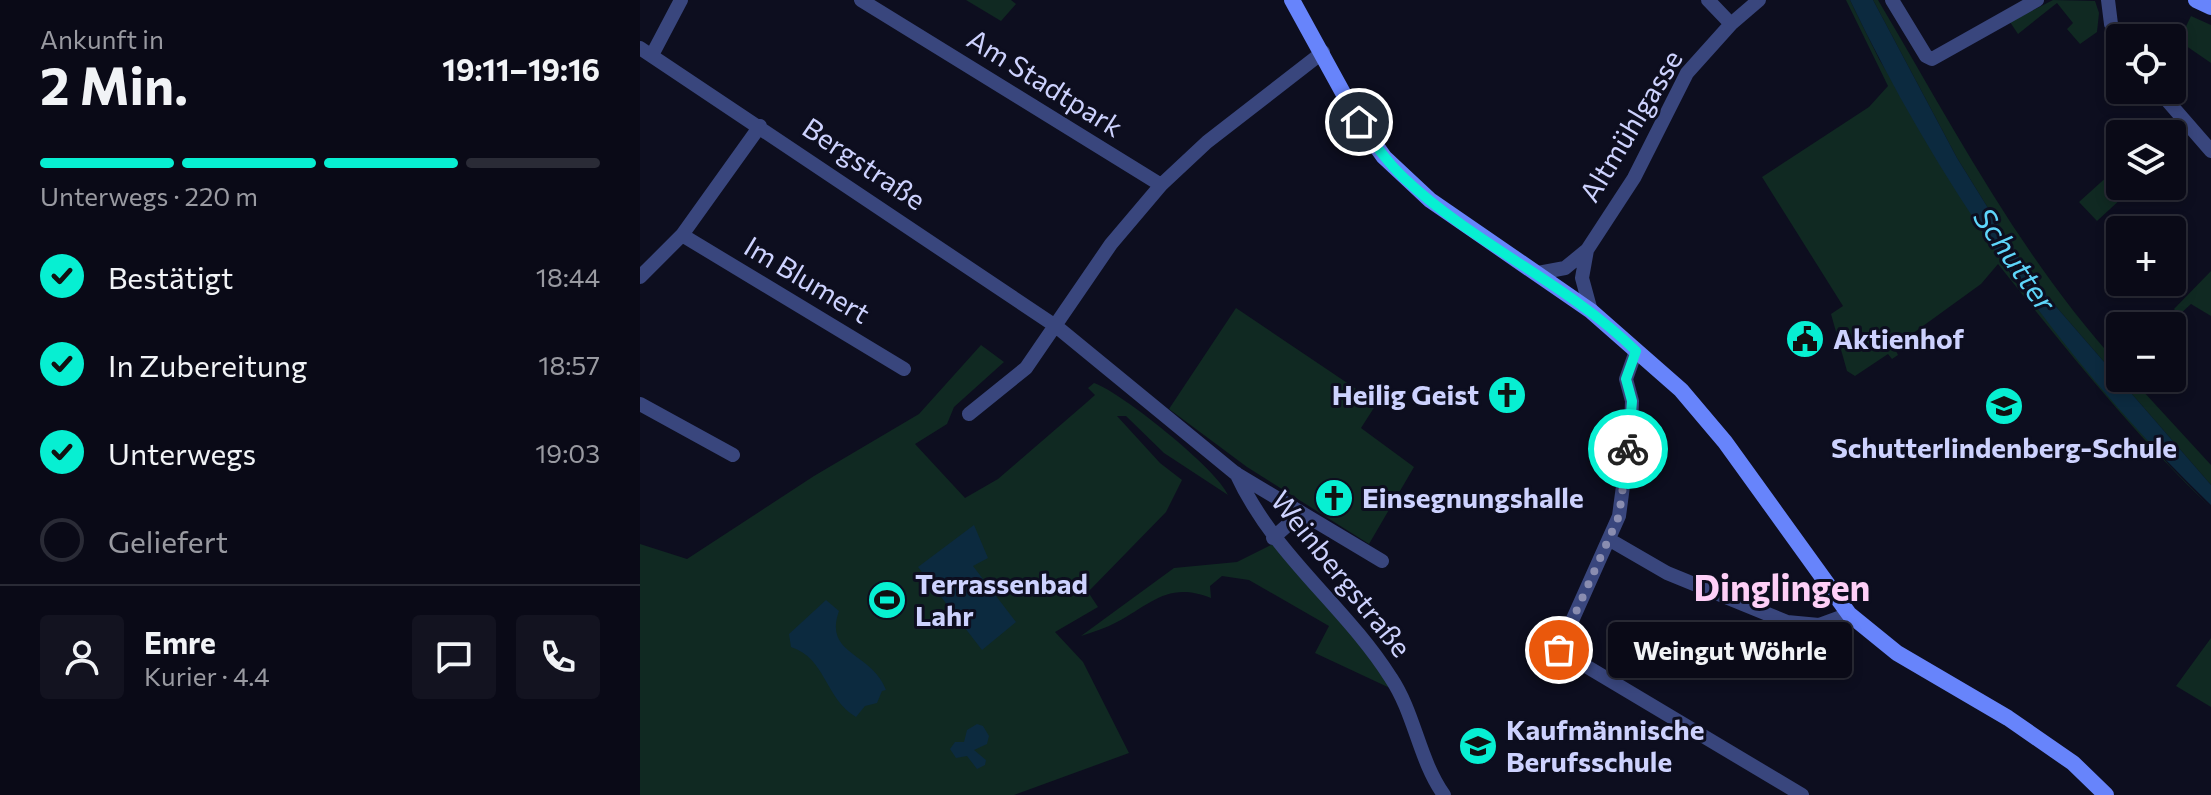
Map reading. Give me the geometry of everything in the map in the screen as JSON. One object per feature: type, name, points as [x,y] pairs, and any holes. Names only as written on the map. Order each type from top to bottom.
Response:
[{"type":"street","points":[[646,51],[681,0]]},
{"type":"street","name":"Am Stadtpark","points":[[861,0],[1161,185]]},
{"type":"street","points":[[1292,0],[1359,122],[1403,177],[1430,200],[1591,311],[1681,390],[1707,419],[1849,614],[1897,653],[2008,718],[2073,763],[2106,795]]},
{"type":"street","points":[[1708,0],[1731,24]]},
{"type":"street","name":"Altmühlgasse","points":[[1538,273],[1565,268],[1587,250],[1634,178],[1687,73],[1731,24],[1759,0]]},
{"type":"street","points":[[1892,0],[1926,56],[1932,59],[2037,0]]},
{"type":"street","points":[[2108,0],[2111,24]]},
{"type":"street","points":[[2196,0],[2211,7]]},
{"type":"street","name":"Bergstraße","points":[[646,51],[1057,327],[1235,473],[1382,561]]},
{"type":"street","points":[[969,414],[1026,368],[1111,244],[1161,185],[1207,142],[1323,52]]},
{"type":"street","points":[[2170,104],[2211,151]]},
{"type":"street","points":[[640,277],[682,235],[760,126]]},
{"type":"street","name":"Im Blumert","points":[[682,235],[904,369]]},
{"type":"street","points":[[1587,250],[1582,278],[1591,311]]},
{"type":"street","points":[[1636,351],[1626,379],[1631,414],[1623,494],[1610,540],[1559,650],[1802,795]]},
{"type":"street","points":[[640,404],[733,455]]},
{"type":"street","name":"Weinbergstraße","points":[[1235,473],[1253,511],[1273,538],[1393,681],[1422,754],[1444,795]]},
{"type":"street","points":[[1273,538],[1300,514]]},
{"type":"street","points":[[1610,540],[1667,573],[1787,622],[1819,625],[1849,614]]},
{"type":"green space","points":[[966,0],[1011,0],[1016,4],[1001,21]]},
{"type":"green space","points":[[1846,0],[1850,0],[1879,59],[2016,283],[2169,465],[2211,508],[2182,479],[2127,420],[1998,264],[1981,284],[1894,347],[1898,355],[1892,359],[1888,354],[1855,376],[1847,371],[1831,314],[1843,306],[1762,177],[1869,107],[1888,86]]},
{"type":"green space","points":[[1873,0],[1878,0],[2019,236],[2106,350],[2106,364],[2032,279],[1957,158]]},
{"type":"green space","points":[[2053,0],[2095,1],[2099,13],[2097,32],[2080,44],[2067,29],[2073,23],[2057,3],[2018,34],[2010,22]]},
{"type":"green space","points":[[2191,16],[2211,25],[2211,63],[2186,46],[2186,26]]},
{"type":"green space","points":[[2106,178],[2106,200],[2120,200],[2097,221],[2079,202]]},
{"type":"green space","points":[[2211,271],[2211,316],[2191,304],[2182,312],[2174,309]]},
{"type":"green space","points":[[1236,308],[1377,403],[1361,428],[1414,467],[1369,544],[1247,467],[1169,409]]},
{"type":"green space","name":"Terrassenbad Lahr","points":[[981,345],[1004,362],[954,407],[947,424],[915,444],[965,498],[998,479],[1095,395],[1088,388],[1094,383],[1125,401],[1167,433],[1206,468],[1228,495],[1164,453],[1126,416],[1117,416],[1160,463],[1182,480],[1166,512],[1088,592],[1098,607],[1055,632],[1083,662],[1129,753],[1014,795],[640,795],[640,544],[687,559],[814,476],[919,414]]},
{"type":"green space","points":[[2130,392],[2144,392],[2211,465],[2211,485]]},
{"type":"green space","points":[[1273,544],[1366,648],[1392,689],[1315,653],[1329,626],[1249,580],[1222,576],[1210,586],[1211,598],[1184,592],[1161,596],[1113,624],[1081,636],[1174,568],[1237,562]]},
{"type":"green space","points":[[2211,638],[2211,707],[2176,686]]},
{"type":"water","name":"Schutter","points":[[1850,0],[1873,0],[1957,158],[2032,279],[2106,364],[2106,392],[2130,392],[2211,485],[2211,505],[2104,392],[2008,269],[1964,204],[1885,69]]},
{"type":"water","points":[[974,525],[988,558],[973,566],[1016,622],[982,650],[918,567]]},
{"type":"water","points":[[826,600],[839,611],[836,625],[843,645],[870,668],[886,690],[882,691],[877,703],[865,706],[856,717],[838,700],[812,660],[791,647],[789,634]]},
{"type":"water","points":[[977,724],[983,726],[989,736],[987,744],[974,750],[986,760],[985,765],[977,769],[967,756],[956,758],[950,749],[955,742],[964,742],[967,730]]},
{"type":"way so far","points":[[1559,650],[1619,516],[1628,449]]},
{"type":"place","name":"Aktienhof","points":[[1805,339]]},
{"type":"place","name":"Heilig Geist","points":[[1507,395]]},
{"type":"place","name":"Schutterlindenberg-Schule","points":[[2004,406]]},
{"type":"place","name":"Einsegnungshalle","points":[[1334,498]]},
{"type":"place","name":"Terrassenbad Lahr","points":[[887,600]]},
{"type":"place","name":"Weingut Wöhrle","points":[[1559,650]]},
{"type":"place","name":"Kaufmännische Berufsschule","points":[[1478,746]]},
{"type":"district","name":"Dinglingen","points":[[1782,588]]},
{"type":"route","points":[[1359,122],[1384,157],[1430,200],[1591,311],[1636,351],[1626,379],[1632,401],[1628,449]]}]
